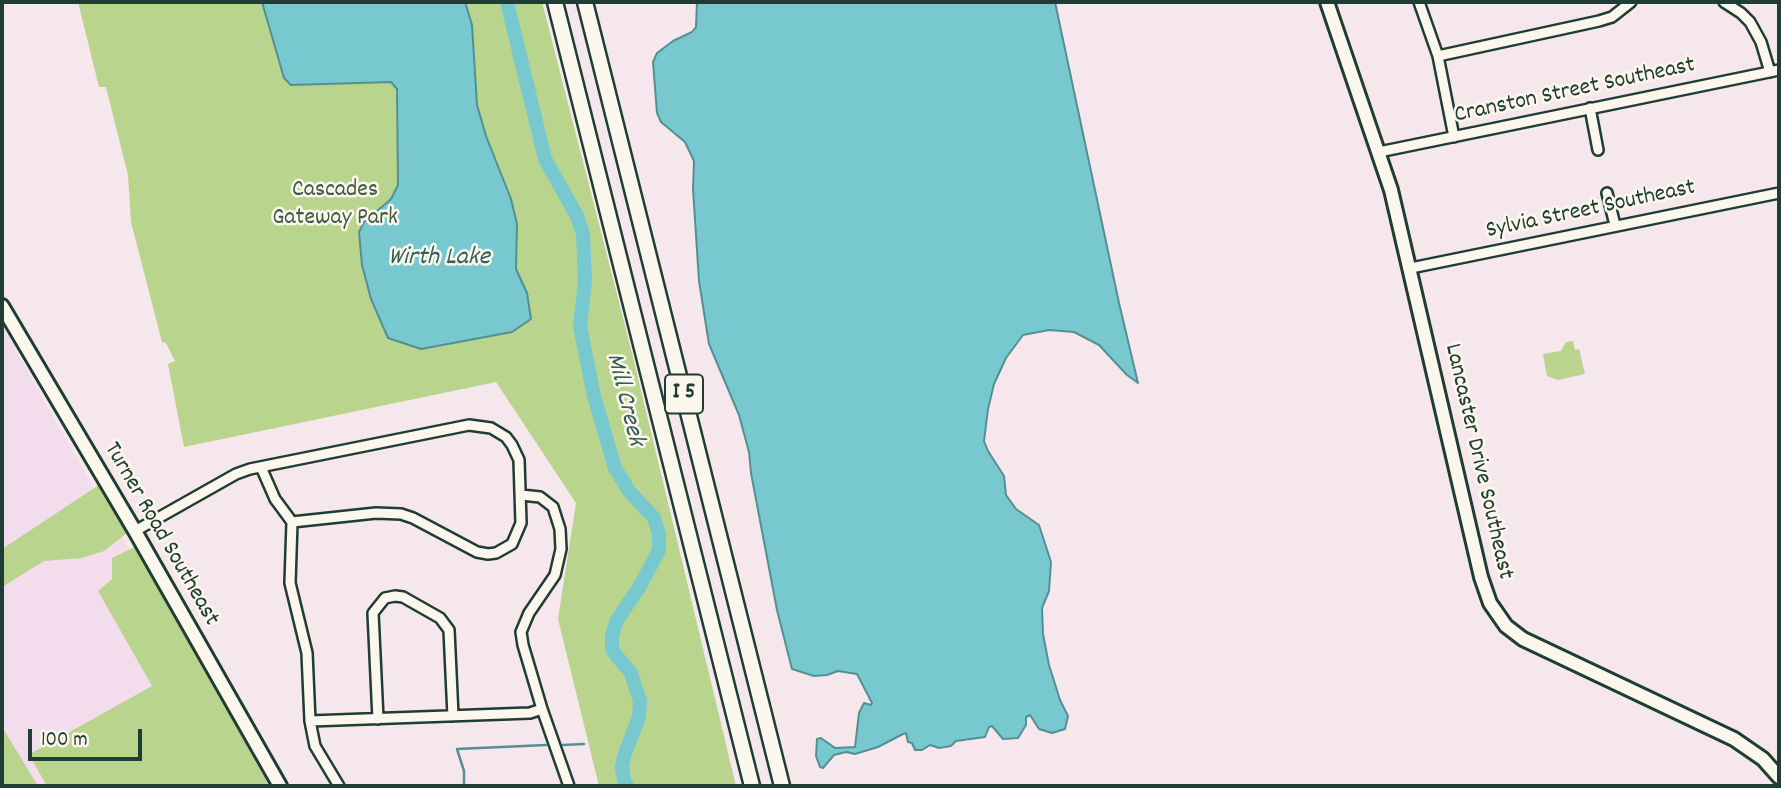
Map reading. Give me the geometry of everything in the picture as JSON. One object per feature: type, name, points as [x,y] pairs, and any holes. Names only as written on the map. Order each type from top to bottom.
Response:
[{"type":"highway","name":"I 5","points":[[555,2],[752,786]]},
{"type":"highway","name":"I 5","points":[[585,2],[782,786]]},
{"type":"main road","name":"Lancaster Drive Southeast","points":[[1327,2],[1379,152],[1411,268],[1481,577],[1499,618],[1513,632],[1539,648],[1742,743],[1779,776]]},
{"type":"main road","name":"Turner Road Southeast","points":[[2,306],[281,786]]},
{"type":"street","points":[[1419,2],[1438,57],[1454,136]]},
{"type":"street","points":[[1438,57],[1599,22],[1612,17],[1631,2]]},
{"type":"street","points":[[1724,2],[1750,22],[1775,71]]},
{"type":"street","name":"Cranston Street Southeast","points":[[1379,152],[1775,71]]},
{"type":"street","points":[[1590,108],[1598,150]]},
{"type":"street","points":[[1607,193],[1615,225]]},
{"type":"street","name":"Sylvia Street Southeast","points":[[1411,268],[1779,193]]},
{"type":"street","points":[[135,531],[223,480],[261,467],[459,427],[481,425],[498,431],[512,445],[519,460],[521,523],[512,544],[496,553],[477,552],[401,514],[376,513],[292,522]]},
{"type":"street","points":[[261,467],[275,499],[292,522],[290,583],[307,653],[310,721],[315,746],[339,786]]},
{"type":"street","points":[[521,495],[533,495],[546,500],[553,507],[559,529],[561,550],[555,575],[529,613],[521,632],[542,709],[569,786]]},
{"type":"street","points":[[378,719],[373,613],[385,598],[395,596],[403,597],[447,624],[453,716]]},
{"type":"street","points":[[310,721],[530,713],[542,709]]},
{"type":"shaded area","points":[[2,325],[44,401],[264,786],[2,786]]},
{"type":"green space","name":"Cascades Gateway Park","points":[[78,2],[542,2],[632,353],[736,786],[599,786],[558,619],[576,503],[496,382],[184,447],[168,364],[175,361],[166,343],[162,342],[131,222],[128,175],[106,87],[99,87]]},
{"type":"green space","points":[[1573,341],[1575,350],[1579,349],[1585,374],[1558,380],[1547,376],[1543,354],[1561,351],[1566,342]]},
{"type":"green space","points":[[99,485],[127,533],[104,551],[82,558],[44,561],[2,587],[2,549]]},
{"type":"green space","points":[[135,547],[269,786],[47,786],[36,767],[31,758],[32,753],[152,686],[98,591],[112,579],[112,558]]},
{"type":"green space","points":[[2,727],[38,786],[2,786]]},
{"type":"water","name":"Wirth Lake","points":[[262,2],[465,2],[472,25],[477,105],[511,199],[517,224],[516,269],[527,293],[531,319],[512,332],[421,349],[388,338],[371,299],[362,265],[359,232],[364,222],[391,199],[398,185],[397,89],[391,82],[291,85],[284,78]]},
{"type":"water","points":[[697,2],[1055,2],[1138,383],[1099,345],[1074,332],[1049,330],[1023,335],[1006,358],[994,384],[988,409],[984,441],[1004,476],[1006,495],[1016,509],[1039,525],[1051,562],[1049,591],[1042,608],[1043,634],[1049,665],[1068,716],[1065,729],[1052,733],[1039,729],[1030,715],[1026,717],[1026,725],[1018,738],[1003,739],[992,726],[985,737],[956,741],[951,746],[939,748],[930,745],[922,750],[915,750],[912,743],[908,742],[906,733],[878,747],[855,754],[846,752],[834,755],[823,768],[820,767],[816,756],[817,739],[821,738],[835,748],[855,747],[859,713],[864,703],[872,703],[857,674],[838,671],[814,676],[792,669],[777,610],[749,452],[739,415],[709,344],[699,281],[693,189],[694,161],[685,142],[661,122],[657,113],[653,62],[657,53],[696,27]]},
{"type":"waterway","name":"Mill Creek","points":[[507,2],[545,159],[577,216],[583,234],[585,281],[580,326],[594,396],[615,468],[629,491],[654,518],[659,534],[659,550],[640,586],[617,620],[612,635],[612,648],[631,673],[640,701],[639,717],[622,767],[627,786]]},
{"type":"waterway","points":[[563,745],[584,744]]},
{"type":"waterway","points":[[464,786],[464,771],[457,749],[546,745]]}]
